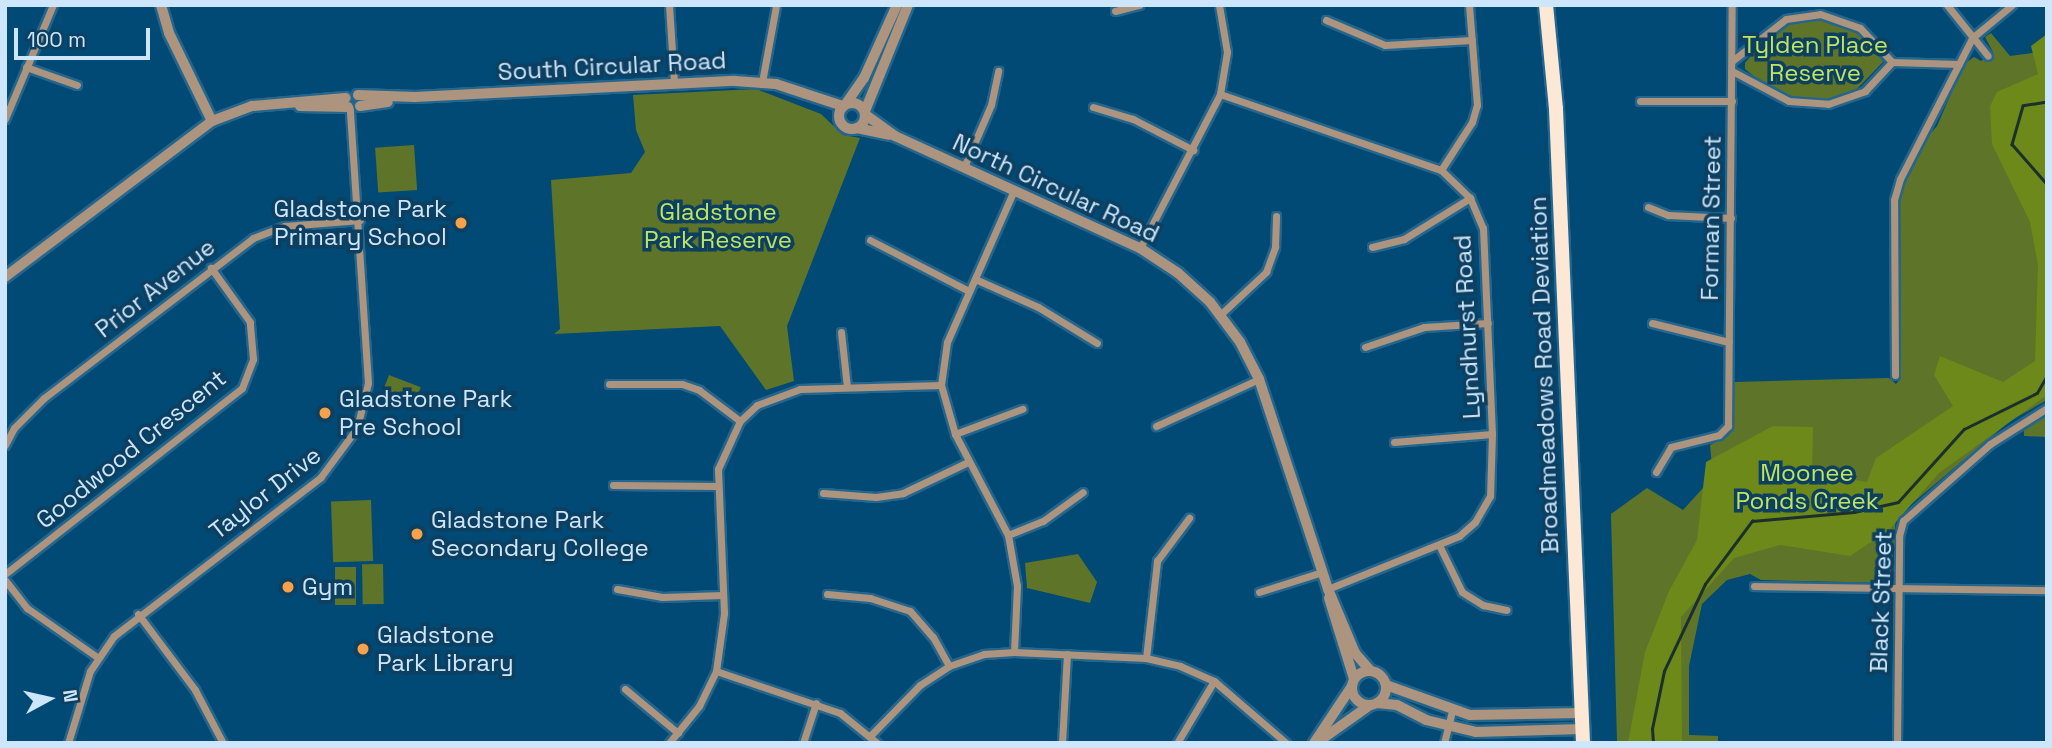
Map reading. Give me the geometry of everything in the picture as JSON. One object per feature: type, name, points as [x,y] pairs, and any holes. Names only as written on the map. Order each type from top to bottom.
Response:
[{"type":"main road","name":"Broadmeadows Road Deviation","points":[[1546,5],[1557,122],[1583,736]]},
{"type":"street","points":[[5,119],[53,5]]},
{"type":"street","points":[[161,5],[169,33],[212,121]]},
{"type":"street","points":[[669,5],[674,82]]},
{"type":"street","points":[[857,128],[865,113],[894,24],[897,5]]},
{"type":"street","points":[[843,109],[908,5]]},
{"type":"street","points":[[1115,11],[1139,5]]},
{"type":"street","points":[[1140,248],[1220,94],[1227,52],[1219,5]]},
{"type":"street","points":[[1441,170],[1475,114],[1469,5]]},
{"type":"street","name":"Forman Street","points":[[1656,472],[1671,447],[1726,430],[1732,5]]},
{"type":"street","points":[[1947,5],[1988,56]]},
{"type":"street","points":[[1895,375],[1894,200],[1906,161],[1934,120],[1972,38],[2012,5]]},
{"type":"street","points":[[762,82],[776,6]]},
{"type":"street","points":[[1732,61],[1786,19],[1820,13],[1860,27],[1892,62],[1959,64]]},
{"type":"street","points":[[1326,20],[1385,45],[1472,40]]},
{"type":"street","points":[[1732,71],[1788,101],[1829,104],[1865,91],[1892,62]]},
{"type":"street","points":[[26,66],[77,85]]},
{"type":"street","points":[[964,167],[991,105],[998,71]]},
{"type":"street","name":"South Circular Road","points":[[5,277],[212,121],[252,106],[353,104],[415,97],[674,82],[762,82],[843,109]]},
{"type":"street","name":"Lyndhurst Road","points":[[1220,94],[1441,170],[1469,198],[1483,228],[1492,434],[1490,496],[1475,522],[1439,545],[1328,589]]},
{"type":"street","points":[[1640,101],[1732,101]]},
{"type":"street","name":"North Circular Road","points":[[895,136],[856,103],[843,109],[845,127],[895,136],[1140,248],[1190,283],[1221,314],[1259,379],[1328,589],[1355,653],[1370,670]]},
{"type":"street","name":"Taylor Drive","points":[[68,743],[81,692],[97,657],[138,614],[320,478],[345,450],[357,428],[368,383],[353,104]]},
{"type":"street","points":[[1093,107],[1133,119],[1192,150]]},
{"type":"street","points":[[1014,190],[947,342],[941,385],[955,434],[1008,535],[1017,586],[1014,652]]},
{"type":"street","points":[[1372,247],[1404,239],[1469,198]]},
{"type":"street","points":[[1647,207],[1668,215],[1731,218]]},
{"type":"street","points":[[1221,314],[1266,272],[1275,247],[1276,216]]},
{"type":"street","name":"Prior Avenue","points":[[5,445],[14,428],[44,398],[253,238],[276,229],[360,220]]},
{"type":"street","points":[[870,240],[969,291]]},
{"type":"street","name":"Goodwood Crescent","points":[[5,574],[242,388],[253,359],[254,334],[240,302],[211,268]]},
{"type":"street","points":[[975,279],[1038,307],[1097,343]]},
{"type":"street","points":[[1365,346],[1424,327],[1488,323]]},
{"type":"street","points":[[1652,323],[1683,334],[1729,342]]},
{"type":"street","points":[[841,332],[847,387]]},
{"type":"street","points":[[1156,426],[1259,379]]},
{"type":"street","points":[[609,384],[682,384],[699,390],[740,421]]},
{"type":"street","points":[[669,743],[699,706],[716,671],[723,595],[717,486],[725,446],[740,421],[757,405],[780,394],[847,387],[941,385]]},
{"type":"street","name":"Black Street","points":[[1897,743],[1899,536],[1911,511],[1990,444],[2047,408]]},
{"type":"street","points":[[955,434],[1022,409]]},
{"type":"street","points":[[1394,442],[1492,434]]},
{"type":"street","points":[[823,493],[876,498],[903,494],[968,462]]},
{"type":"street","points":[[613,485],[717,486]]},
{"type":"street","points":[[1008,535],[1044,521],[1083,492]]},
{"type":"street","points":[[1146,658],[1157,561],[1189,519]]},
{"type":"street","points":[[1439,545],[1462,592],[1483,605],[1506,610]]},
{"type":"street","points":[[1259,592],[1322,572]]},
{"type":"street","points":[[5,580],[27,608],[97,657]]},
{"type":"street","points":[[1754,586],[2047,590]]},
{"type":"street","points":[[617,589],[662,597],[723,595]]},
{"type":"street","name":"North Circular Road","points":[[1328,589],[1353,683]]},
{"type":"street","points":[[827,594],[870,598],[910,611],[933,637],[948,666]]},
{"type":"street","points":[[138,614],[195,690],[223,743]]},
{"type":"street","points":[[870,736],[920,685],[948,666],[984,654],[1014,652],[1146,658],[1214,681],[1286,743]]},
{"type":"street","points":[[1062,743],[1067,654]]},
{"type":"street","points":[[1370,670],[1382,676],[1386,685],[1385,695],[1315,743],[1353,683],[1370,670]]},
{"type":"street","points":[[716,671],[840,713],[877,743]]},
{"type":"street","points":[[1177,743],[1214,681]]},
{"type":"street","points":[[1353,683],[1355,698],[1374,704],[1397,705],[1448,727],[1583,736]]},
{"type":"street","points":[[1386,685],[1452,711],[1582,713]]},
{"type":"street","points":[[625,689],[678,733]]},
{"type":"street","points":[[803,743],[816,703]]},
{"type":"street","points":[[1338,705],[1351,718]]},
{"type":"street","points":[[1444,743],[1452,711]]},
{"type":"street","points":[[1513,714],[1515,732]]},
{"type":"green space","name":"Tylden Place Reserve","points":[[1812,17],[1830,18],[1858,30],[1885,60],[1853,93],[1831,101],[1801,100],[1766,86],[1745,69],[1745,63],[1769,34],[1790,22]]},
{"type":"green space","name":"Moonee Ponds Creek","points":[[1991,33],[2010,56],[2047,51],[2047,400],[2010,421],[1896,517],[1890,583],[1761,580],[1750,574],[1727,580],[1702,604],[1689,666],[1689,735],[1718,736],[1718,743],[1617,743],[1611,514],[1647,488],[1683,510],[1713,477],[1710,445],[1728,436],[1734,428],[1734,382],[1889,378],[1896,384],[1901,378],[1900,196],[1917,149],[1937,126],[1964,64],[1974,57],[1981,61],[1993,52],[1985,37]]},
{"type":"green space","points":[[2047,34],[2047,395],[1939,473],[1888,531],[1850,556],[1780,545],[1734,558],[1681,617],[1682,743],[1628,743],[1645,652],[1669,591],[1697,540],[1706,462],[1773,426],[1813,427],[1812,473],[1867,482],[1876,458],[1953,406],[1934,375],[1940,356],[2003,382],[2035,361],[2038,265],[2030,222],[1992,144],[1990,106],[1997,92],[2038,74],[2031,46]]},
{"type":"green space","name":"Gladstone Park Reserve","points":[[756,89],[821,114],[843,135],[860,138],[787,326],[794,381],[766,390],[720,326],[554,334],[560,329],[551,180],[631,173],[645,152],[636,130],[633,95]]},
{"type":"green space","points":[[414,145],[417,190],[378,193],[375,148]]},
{"type":"green space","points":[[389,375],[421,387],[415,401],[384,389]]},
{"type":"green space","points":[[2047,413],[2047,437],[2024,436],[2024,427]]},
{"type":"green space","points":[[371,500],[373,561],[333,562],[331,501]]},
{"type":"green space","points":[[1078,554],[1097,582],[1090,603],[1027,588],[1025,563]]},
{"type":"green space","points":[[362,564],[383,564],[384,604],[363,604]]},
{"type":"green space","points":[[335,567],[356,567],[356,605],[335,605]]},
{"type":"waterway","name":"Moonee Ponds Creek","points":[[2047,102],[2023,106],[2012,144],[2047,184]]},
{"type":"waterway","name":"Moonee Ponds Creek","points":[[1653,743],[1652,729],[1664,671],[1705,584],[1752,521],[1854,512],[1898,502],[1964,429],[2037,393],[2047,376]]},
{"type":"place","name":"Gladstone Park Primary School","points":[[461,223]]},
{"type":"place","name":"Gladstone Park Pre School","points":[[325,413]]},
{"type":"place","name":"Gladstone Park Secondary College","points":[[417,534]]},
{"type":"place","name":"Gym","points":[[288,587]]},
{"type":"place","name":"Gladstone Park Library","points":[[363,649]]}]
